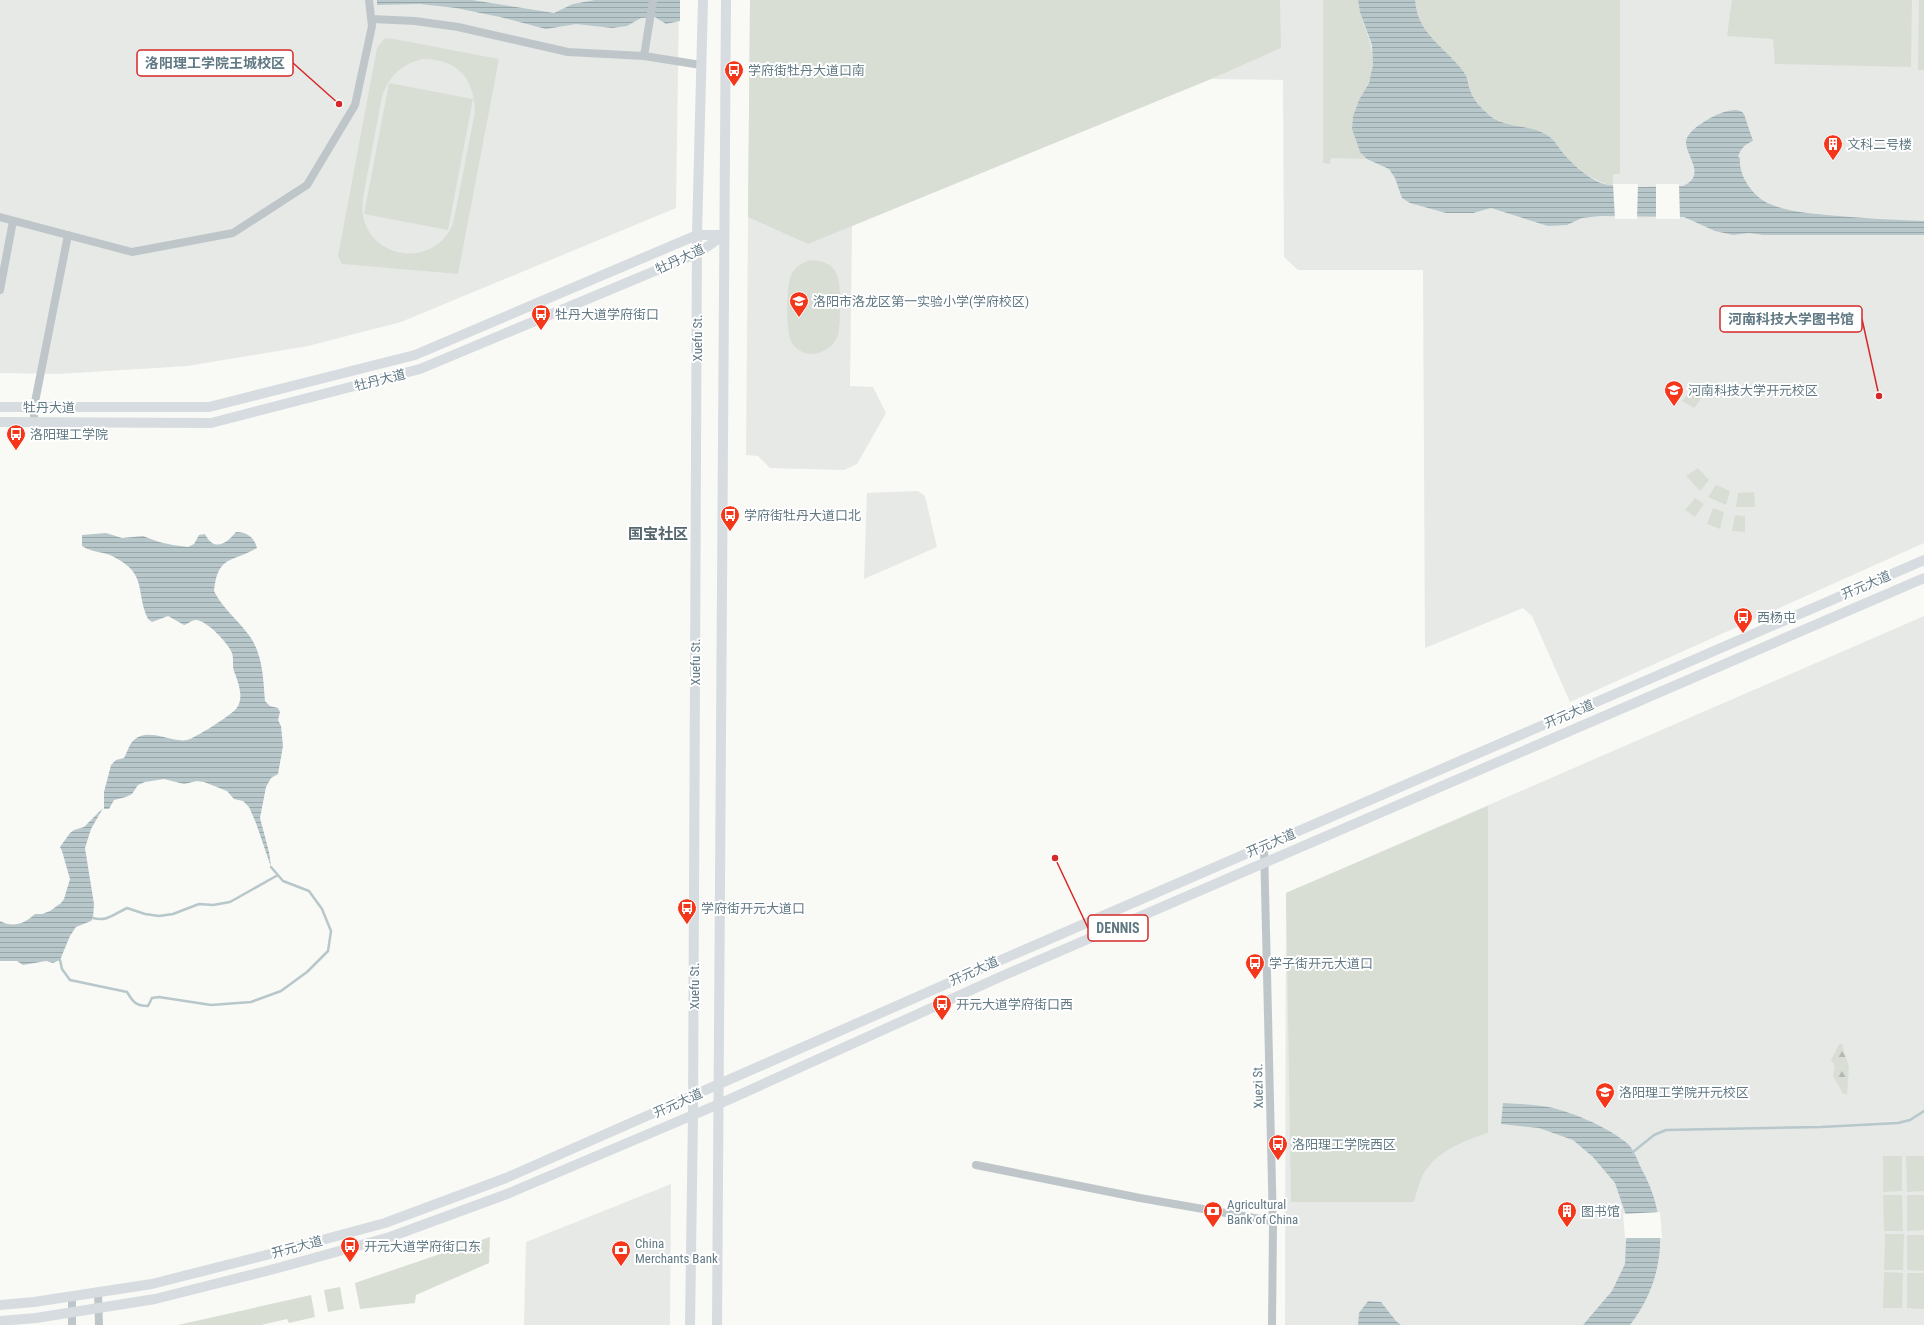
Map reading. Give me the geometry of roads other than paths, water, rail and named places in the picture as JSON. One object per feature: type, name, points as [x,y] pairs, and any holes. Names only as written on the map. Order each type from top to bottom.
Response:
[{"type":"main road","name":"Xuefu St.","points":[[690,1325],[693,1114],[697,235],[703,0]]},
{"type":"main road","name":"Xuefu St.","points":[[717,1325],[720,1085],[726,0]]},
{"type":"main road","name":"牡丹大道","points":[[0,407],[208,407],[415,355],[697,235],[724,235]]},
{"type":"main road","name":"牡丹大道","points":[[0,422],[211,423],[383,379],[420,369],[698,253],[724,235]]},
{"type":"main road","name":"开元大道","points":[[0,1305],[152,1284],[385,1223],[506,1178],[720,1085],[987,966],[1924,560]]},
{"type":"main road","name":"开元大道","points":[[0,1321],[36,1318],[162,1297],[274,1269],[390,1238],[512,1192],[719,1104],[1000,976],[1924,578]]},
{"type":"street","points":[[0,217],[132,252],[233,233],[307,185],[355,104],[372,26],[369,0]]},
{"type":"street","points":[[644,56],[653,0]]},
{"type":"street","points":[[371,19],[415,21],[458,27],[568,52],[644,56],[701,65]]},
{"type":"street","points":[[0,290],[13,221]]},
{"type":"street","points":[[34,422],[34,407],[68,235]]},
{"type":"street","name":"Xuezi St.","points":[[1263,846],[1272,1325]]},
{"type":"street","points":[[976,1165],[1271,1221]]},
{"type":"street","name":"Xuezi St.","points":[[1269,1325],[1271,1221]]},
{"type":"street","points":[[98,1292],[99,1325]]},
{"type":"street","points":[[72,1296],[72,1325]]},
{"type":"waterway","points":[[60,960],[62,969],[70,980],[127,992],[135,1003],[144,1006],[148,1006],[152,998],[159,997],[211,1005],[251,1002],[281,991],[307,972],[328,951],[331,931],[322,909],[309,891],[283,881],[271,867]]},
{"type":"waterway","points":[[93,918],[106,918],[127,908],[145,914],[159,916],[173,914],[199,904],[213,905],[230,902],[278,875]]},
{"type":"waterway","points":[[1633,1152],[1654,1135],[1666,1130],[1821,1127],[1898,1123],[1910,1120],[1924,1111]]},
{"type":"place","name":"学府街牡丹大道口南","points":[[734,87]]},
{"type":"place","name":"洛阳理工学院王城校区","points":[[339,104]]},
{"type":"place","name":"文科二号楼","points":[[1833,161]]},
{"type":"place","name":"洛阳市洛龙区第一实验小学(学府校区)","points":[[799,318]]},
{"type":"place","name":"牡丹大道学府街口","points":[[541,331]]},
{"type":"place","name":"河南科技大学图书馆","points":[[1879,396]]},
{"type":"place","name":"河南科技大学开元校区","points":[[1674,407]]},
{"type":"place","name":"洛阳理工学院","points":[[16,451]]},
{"type":"place","name":"学府街牡丹大道口北","points":[[730,532]]},
{"type":"place","name":"西杨屯","points":[[1743,634]]},
{"type":"place","name":"DENNIS","points":[[1055,858]]},
{"type":"place","name":"学府街开元大道口","points":[[687,925]]},
{"type":"place","name":"学子街开元大道口","points":[[1255,980]]},
{"type":"place","name":"开元大道学府街口西","points":[[942,1021]]},
{"type":"place","name":"洛阳理工学院开元校区","points":[[1605,1109]]},
{"type":"place","name":"洛阳理工学院西区","points":[[1278,1161]]},
{"type":"place","name":"Agricultural Bank of China","points":[[1213,1228]]},
{"type":"place","name":"图书馆","points":[[1567,1228]]},
{"type":"place","name":"开元大道学府街口东","points":[[350,1263]]},
{"type":"place","name":"China Merchants Bank","points":[[621,1267]]},
{"type":"district","name":"国宝社区","points":[[658,534]]}]
